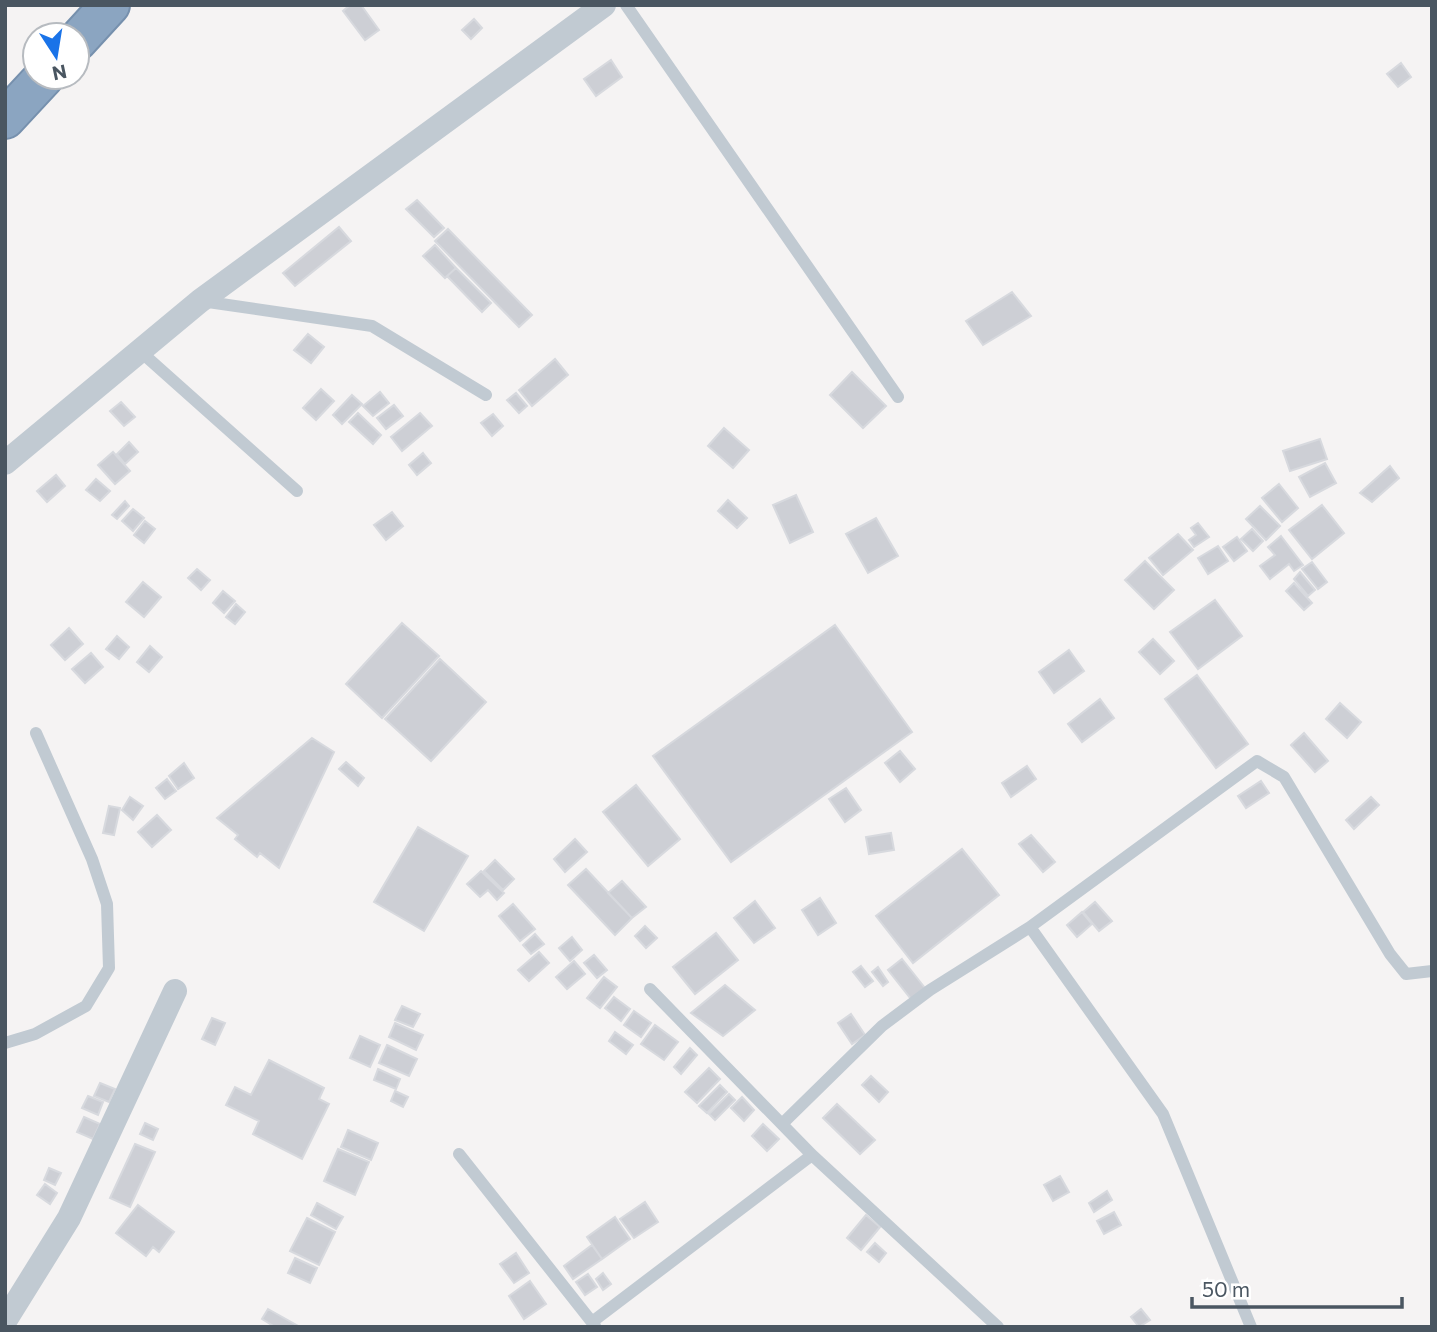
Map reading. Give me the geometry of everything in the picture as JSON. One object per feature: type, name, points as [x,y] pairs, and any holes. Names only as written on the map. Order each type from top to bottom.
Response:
[{"type":"highway","points":[[91,26],[110,5]]},
{"type":"highway","points":[[5,119],[31,91]]},
{"type":"street","points":[[5,463],[200,301],[604,5]]},
{"type":"street","points":[[5,1321],[69,1218],[175,992]]},
{"type":"lane","points":[[626,5],[898,397]]},
{"type":"lane","points":[[200,301],[372,326],[486,395]]},
{"type":"lane","points":[[141,352],[297,491]]},
{"type":"lane","points":[[5,1043],[35,1034],[86,1006],[109,968],[107,904],[92,859],[36,733]]},
{"type":"lane","points":[[782,1124],[882,1026],[930,990],[1030,927],[1257,761],[1284,776],[1390,954],[1406,974],[1432,971]]},
{"type":"lane","points":[[1030,927],[1163,1114],[1251,1327]]},
{"type":"lane","points":[[650,989],[812,1155],[998,1327]]},
{"type":"lane","points":[[459,1154],[594,1324],[812,1155]]},
{"type":"building","points":[[350,5],[361,5],[379,30],[365,40],[343,11]]},
{"type":"building","points":[[474,19],[482,28],[471,39],[462,30]]},
{"type":"building","points":[[611,60],[622,77],[596,96],[584,79]]},
{"type":"building","points":[[1401,63],[1411,77],[1398,87],[1387,74]]},
{"type":"building","points":[[417,200],[444,228],[434,237],[406,209]]},
{"type":"building","points":[[339,227],[351,241],[295,286],[283,273]]},
{"type":"building","points":[[448,229],[532,315],[519,327],[435,241]]},
{"type":"building","points":[[435,245],[456,268],[445,278],[423,256]]},
{"type":"building","points":[[456,268],[491,303],[482,312],[447,276]]},
{"type":"building","points":[[1012,292],[1031,316],[983,345],[966,321]]},
{"type":"building","points":[[308,334],[324,347],[311,363],[294,350]]},
{"type":"building","points":[[555,359],[568,375],[532,406],[519,390]]},
{"type":"building","points":[[852,372],[886,406],[863,428],[830,395]]},
{"type":"building","points":[[321,389],[334,401],[316,420],[303,408]]},
{"type":"building","points":[[380,392],[389,403],[373,416],[363,406]]},
{"type":"building","points":[[516,393],[527,406],[519,413],[507,400]]},
{"type":"building","points":[[352,395],[362,404],[342,424],[333,415]]},
{"type":"building","points":[[121,402],[135,417],[124,426],[110,411]]},
{"type":"building","points":[[394,405],[403,416],[386,429],[377,418]]},
{"type":"building","points":[[358,413],[381,435],[373,444],[349,422]]},
{"type":"building","points":[[420,413],[432,426],[402,451],[391,437]]},
{"type":"building","points":[[493,414],[503,426],[492,436],[481,423]]},
{"type":"building","points":[[724,428],[749,450],[733,468],[708,446]]},
{"type":"building","points":[[1320,439],[1327,459],[1290,471],[1283,451]]},
{"type":"building","points":[[129,442],[138,452],[125,464],[117,454]]},
{"type":"building","points":[[113,452],[130,471],[115,484],[98,465]]},
{"type":"building","points":[[423,453],[431,463],[417,475],[409,465]]},
{"type":"building","points":[[1325,463],[1336,483],[1310,497],[1299,477]]},
{"type":"building","points":[[1390,466],[1399,478],[1372,502],[1360,493]]},
{"type":"building","points":[[56,475],[65,486],[47,502],[37,491]]},
{"type":"building","points":[[96,479],[110,491],[100,501],[86,490]]},
{"type":"building","points":[[1279,484],[1298,508],[1282,522],[1262,498]]},
{"type":"building","points":[[796,495],[813,532],[790,543],[773,505]]},
{"type":"building","points":[[728,500],[747,518],[737,528],[718,511]]},
{"type":"building","points":[[125,501],[129,506],[117,519],[112,515]]},
{"type":"building","points":[[1322,505],[1344,533],[1312,559],[1289,530]]},
{"type":"building","points":[[1260,506],[1280,526],[1266,540],[1246,519]]},
{"type":"building","points":[[133,509],[144,518],[133,531],[122,521]]},
{"type":"building","points":[[392,512],[403,526],[386,540],[374,525]]},
{"type":"building","points":[[876,518],[898,556],[868,573],[846,534]]},
{"type":"building","points":[[145,521],[155,529],[144,543],[134,535]]},
{"type":"building","points":[[1198,523],[1209,537],[1194,547],[1189,540],[1196,535],[1191,528]]},
{"type":"building","points":[[1252,529],[1263,541],[1253,551],[1241,539]]},
{"type":"building","points":[[1178,534],[1193,550],[1163,575],[1149,558]]},
{"type":"building","points":[[1281,536],[1303,565],[1294,571],[1289,564],[1270,579],[1260,566],[1275,555],[1268,547]]},
{"type":"building","points":[[1237,537],[1247,551],[1234,561],[1223,547]]},
{"type":"building","points":[[1218,546],[1228,561],[1208,574],[1198,558]]},
{"type":"building","points":[[1145,561],[1174,590],[1154,609],[1125,580]]},
{"type":"building","points":[[1312,562],[1327,582],[1318,589],[1302,569]]},
{"type":"building","points":[[197,569],[210,580],[201,590],[188,578]]},
{"type":"building","points":[[1300,572],[1315,590],[1308,596],[1294,579]]},
{"type":"building","points":[[143,582],[161,597],[144,617],[126,602]]},
{"type":"building","points":[[1294,583],[1312,603],[1304,610],[1286,591]]},
{"type":"building","points":[[223,591],[235,601],[224,613],[213,603]]},
{"type":"building","points":[[1215,600],[1242,636],[1198,669],[1170,632]]},
{"type":"building","points":[[236,604],[245,612],[235,624],[226,617]]},
{"type":"building","points":[[402,623],[439,656],[382,718],[346,684]]},
{"type":"building","points":[[835,625],[912,732],[731,862],[653,756]]},
{"type":"building","points":[[69,628],[83,644],[65,660],[51,645]]},
{"type":"building","points":[[117,636],[129,647],[119,659],[106,649]]},
{"type":"building","points":[[1153,639],[1174,661],[1160,674],[1139,652]]},
{"type":"building","points":[[150,646],[162,657],[149,672],[137,662]]},
{"type":"building","points":[[1069,650],[1084,671],[1054,693],[1039,672]]},
{"type":"building","points":[[91,653],[103,667],[85,683],[72,669]]},
{"type":"building","points":[[440,659],[486,702],[431,761],[385,719]]},
{"type":"building","points":[[1197,675],[1248,744],[1216,768],[1165,699]]},
{"type":"building","points":[[1100,699],[1114,718],[1082,742],[1068,724]]},
{"type":"building","points":[[1340,703],[1361,722],[1347,738],[1326,719]]},
{"type":"building","points":[[1304,733],[1328,761],[1315,772],[1291,745]]},
{"type":"building","points":[[312,738],[334,752],[279,868],[260,853],[257,857],[235,839],[238,835],[217,818]]},
{"type":"building","points":[[900,751],[915,769],[900,782],[885,763]]},
{"type":"building","points":[[346,762],[364,778],[358,786],[339,769]]},
{"type":"building","points":[[184,763],[194,778],[178,789],[169,776]]},
{"type":"building","points":[[1027,766],[1036,779],[1011,797],[1002,783]]},
{"type":"building","points":[[167,779],[176,791],[165,799],[156,788]]},
{"type":"building","points":[[1261,781],[1269,793],[1246,808],[1238,796]]},
{"type":"building","points":[[636,785],[680,839],[648,866],[603,812]]},
{"type":"building","points":[[846,788],[861,810],[845,822],[829,799]]},
{"type":"building","points":[[130,797],[143,806],[133,820],[122,810]]},
{"type":"building","points":[[1371,797],[1379,805],[1354,829],[1346,820]]},
{"type":"building","points":[[109,806],[120,808],[114,835],[103,833]]},
{"type":"building","points":[[157,815],[171,830],[152,847],[138,832]]},
{"type":"building","points":[[418,827],[468,856],[424,931],[374,902]]},
{"type":"building","points":[[891,833],[894,850],[869,854],[866,837]]},
{"type":"building","points":[[1031,835],[1055,862],[1043,872],[1019,844]]},
{"type":"building","points":[[575,839],[587,852],[565,872],[554,859]]},
{"type":"building","points":[[962,849],[999,895],[913,963],[876,916]]},
{"type":"building","points":[[495,860],[514,879],[503,890],[484,871]]},
{"type":"building","points":[[586,869],[632,918],[615,935],[568,885]]},
{"type":"building","points":[[481,871],[504,893],[497,900],[488,890],[480,897],[467,884]]},
{"type":"building","points":[[622,881],[646,907],[632,918],[608,893]]},
{"type":"building","points":[[820,898],[836,923],[818,935],[802,910]]},
{"type":"building","points":[[755,901],[775,928],[754,943],[734,918]]},
{"type":"building","points":[[1095,902],[1112,921],[1099,931],[1083,912]]},
{"type":"building","points":[[513,904],[535,929],[520,941],[499,916]]},
{"type":"building","points":[[1082,912],[1092,924],[1077,937],[1067,925]]},
{"type":"building","points":[[645,926],[657,938],[646,948],[635,936]]},
{"type":"building","points":[[716,933],[738,960],[695,994],[673,967]]},
{"type":"building","points":[[535,934],[544,944],[531,954],[523,945]]},
{"type":"building","points":[[572,937],[582,950],[570,961],[559,948]]},
{"type":"building","points":[[539,952],[549,963],[529,981],[518,970]]},
{"type":"building","points":[[594,955],[607,970],[597,978],[584,963]]},
{"type":"building","points":[[902,959],[925,988],[911,999],[888,970]]},
{"type":"building","points":[[574,961],[585,974],[567,989],[556,977]]},
{"type":"building","points":[[861,966],[873,981],[865,987],[853,972]]},
{"type":"building","points":[[878,967],[888,982],[883,986],[872,972]]},
{"type":"building","points":[[604,977],[617,987],[600,1008],[587,998]]},
{"type":"building","points":[[725,985],[755,1010],[723,1036],[691,1013]]},
{"type":"building","points":[[614,997],[630,1009],[621,1021],[605,1008]]},
{"type":"building","points":[[402,1006],[420,1014],[413,1027],[395,1020]]},
{"type":"building","points":[[634,1011],[651,1023],[641,1037],[624,1025]]},
{"type":"building","points":[[851,1014],[865,1035],[852,1044],[838,1023]]},
{"type":"building","points":[[212,1018],[225,1023],[215,1045],[202,1039]]},
{"type":"building","points":[[395,1023],[423,1035],[416,1050],[389,1037]]},
{"type":"building","points":[[655,1025],[678,1042],[664,1060],[641,1044]]},
{"type":"building","points":[[615,1032],[633,1045],[626,1054],[609,1041]]},
{"type":"building","points":[[360,1036],[380,1045],[370,1067],[350,1058]]},
{"type":"building","points":[[387,1045],[417,1059],[409,1076],[379,1063]]},
{"type":"building","points":[[690,1048],[697,1055],[681,1074],[674,1067]]},
{"type":"building","points":[[269,1060],[324,1088],[319,1099],[329,1104],[302,1159],[253,1134],[259,1121],[226,1105],[235,1087],[251,1095]]},
{"type":"building","points":[[709,1068],[720,1079],[697,1103],[685,1092]]},
{"type":"building","points":[[378,1069],[400,1079],[396,1089],[374,1080]]},
{"type":"building","points":[[871,1076],[888,1092],[879,1102],[862,1085]]},
{"type":"building","points":[[100,1083],[115,1089],[109,1102],[94,1096]]},
{"type":"building","points":[[720,1085],[727,1092],[707,1113],[699,1106]]},
{"type":"building","points":[[395,1091],[408,1097],[403,1107],[391,1101]]},
{"type":"building","points":[[729,1094],[735,1100],[715,1120],[709,1114]]},
{"type":"building","points":[[88,1096],[103,1102],[98,1115],[82,1108]]},
{"type":"building","points":[[742,1097],[754,1110],[744,1121],[731,1108]]},
{"type":"building","points":[[837,1104],[875,1140],[860,1154],[823,1118]]},
{"type":"building","points":[[84,1117],[100,1124],[93,1139],[77,1132]]},
{"type":"building","points":[[145,1123],[158,1129],[153,1140],[140,1134]]},
{"type":"building","points":[[763,1124],[779,1139],[767,1151],[752,1136]]},
{"type":"building","points":[[348,1130],[378,1143],[371,1160],[341,1147]]},
{"type":"building","points":[[135,1144],[155,1152],[130,1207],[110,1198]]},
{"type":"building","points":[[338,1149],[369,1162],[355,1195],[324,1181]]},
{"type":"building","points":[[49,1168],[61,1173],[55,1185],[44,1180]]},
{"type":"building","points":[[1060,1176],[1069,1192],[1053,1201],[1044,1185]]},
{"type":"building","points":[[45,1184],[57,1193],[50,1204],[37,1195]]},
{"type":"building","points":[[1107,1191],[1112,1200],[1094,1212],[1089,1203]]},
{"type":"building","points":[[645,1202],[658,1222],[634,1238],[620,1219]]},
{"type":"building","points":[[317,1203],[343,1217],[336,1229],[311,1215]]},
{"type":"building","points":[[138,1205],[174,1232],[159,1252],[153,1247],[146,1256],[116,1233]]},
{"type":"building","points":[[1114,1212],[1121,1225],[1104,1234],[1097,1221]]},
{"type":"building","points":[[866,1215],[880,1227],[861,1250],[847,1238]]},
{"type":"building","points":[[615,1217],[630,1239],[602,1259],[587,1237]]},
{"type":"building","points":[[307,1218],[335,1232],[319,1265],[290,1251]]},
{"type":"building","points":[[875,1243],[886,1253],[879,1262],[867,1252]]},
{"type":"building","points":[[592,1245],[602,1259],[573,1279],[564,1266]]},
{"type":"building","points":[[516,1253],[529,1273],[514,1283],[500,1264]]},
{"type":"building","points":[[295,1258],[317,1268],[310,1283],[288,1273]]},
{"type":"building","points":[[603,1273],[611,1284],[603,1290],[596,1279]]},
{"type":"building","points":[[588,1274],[597,1287],[585,1295],[576,1282]]},
{"type":"building","points":[[530,1281],[546,1304],[524,1319],[509,1296]]},
{"type":"building","points":[[268,1309],[300,1327],[275,1327],[262,1319]]},
{"type":"building","points":[[1141,1309],[1150,1320],[1139,1327],[1131,1317]]}]
